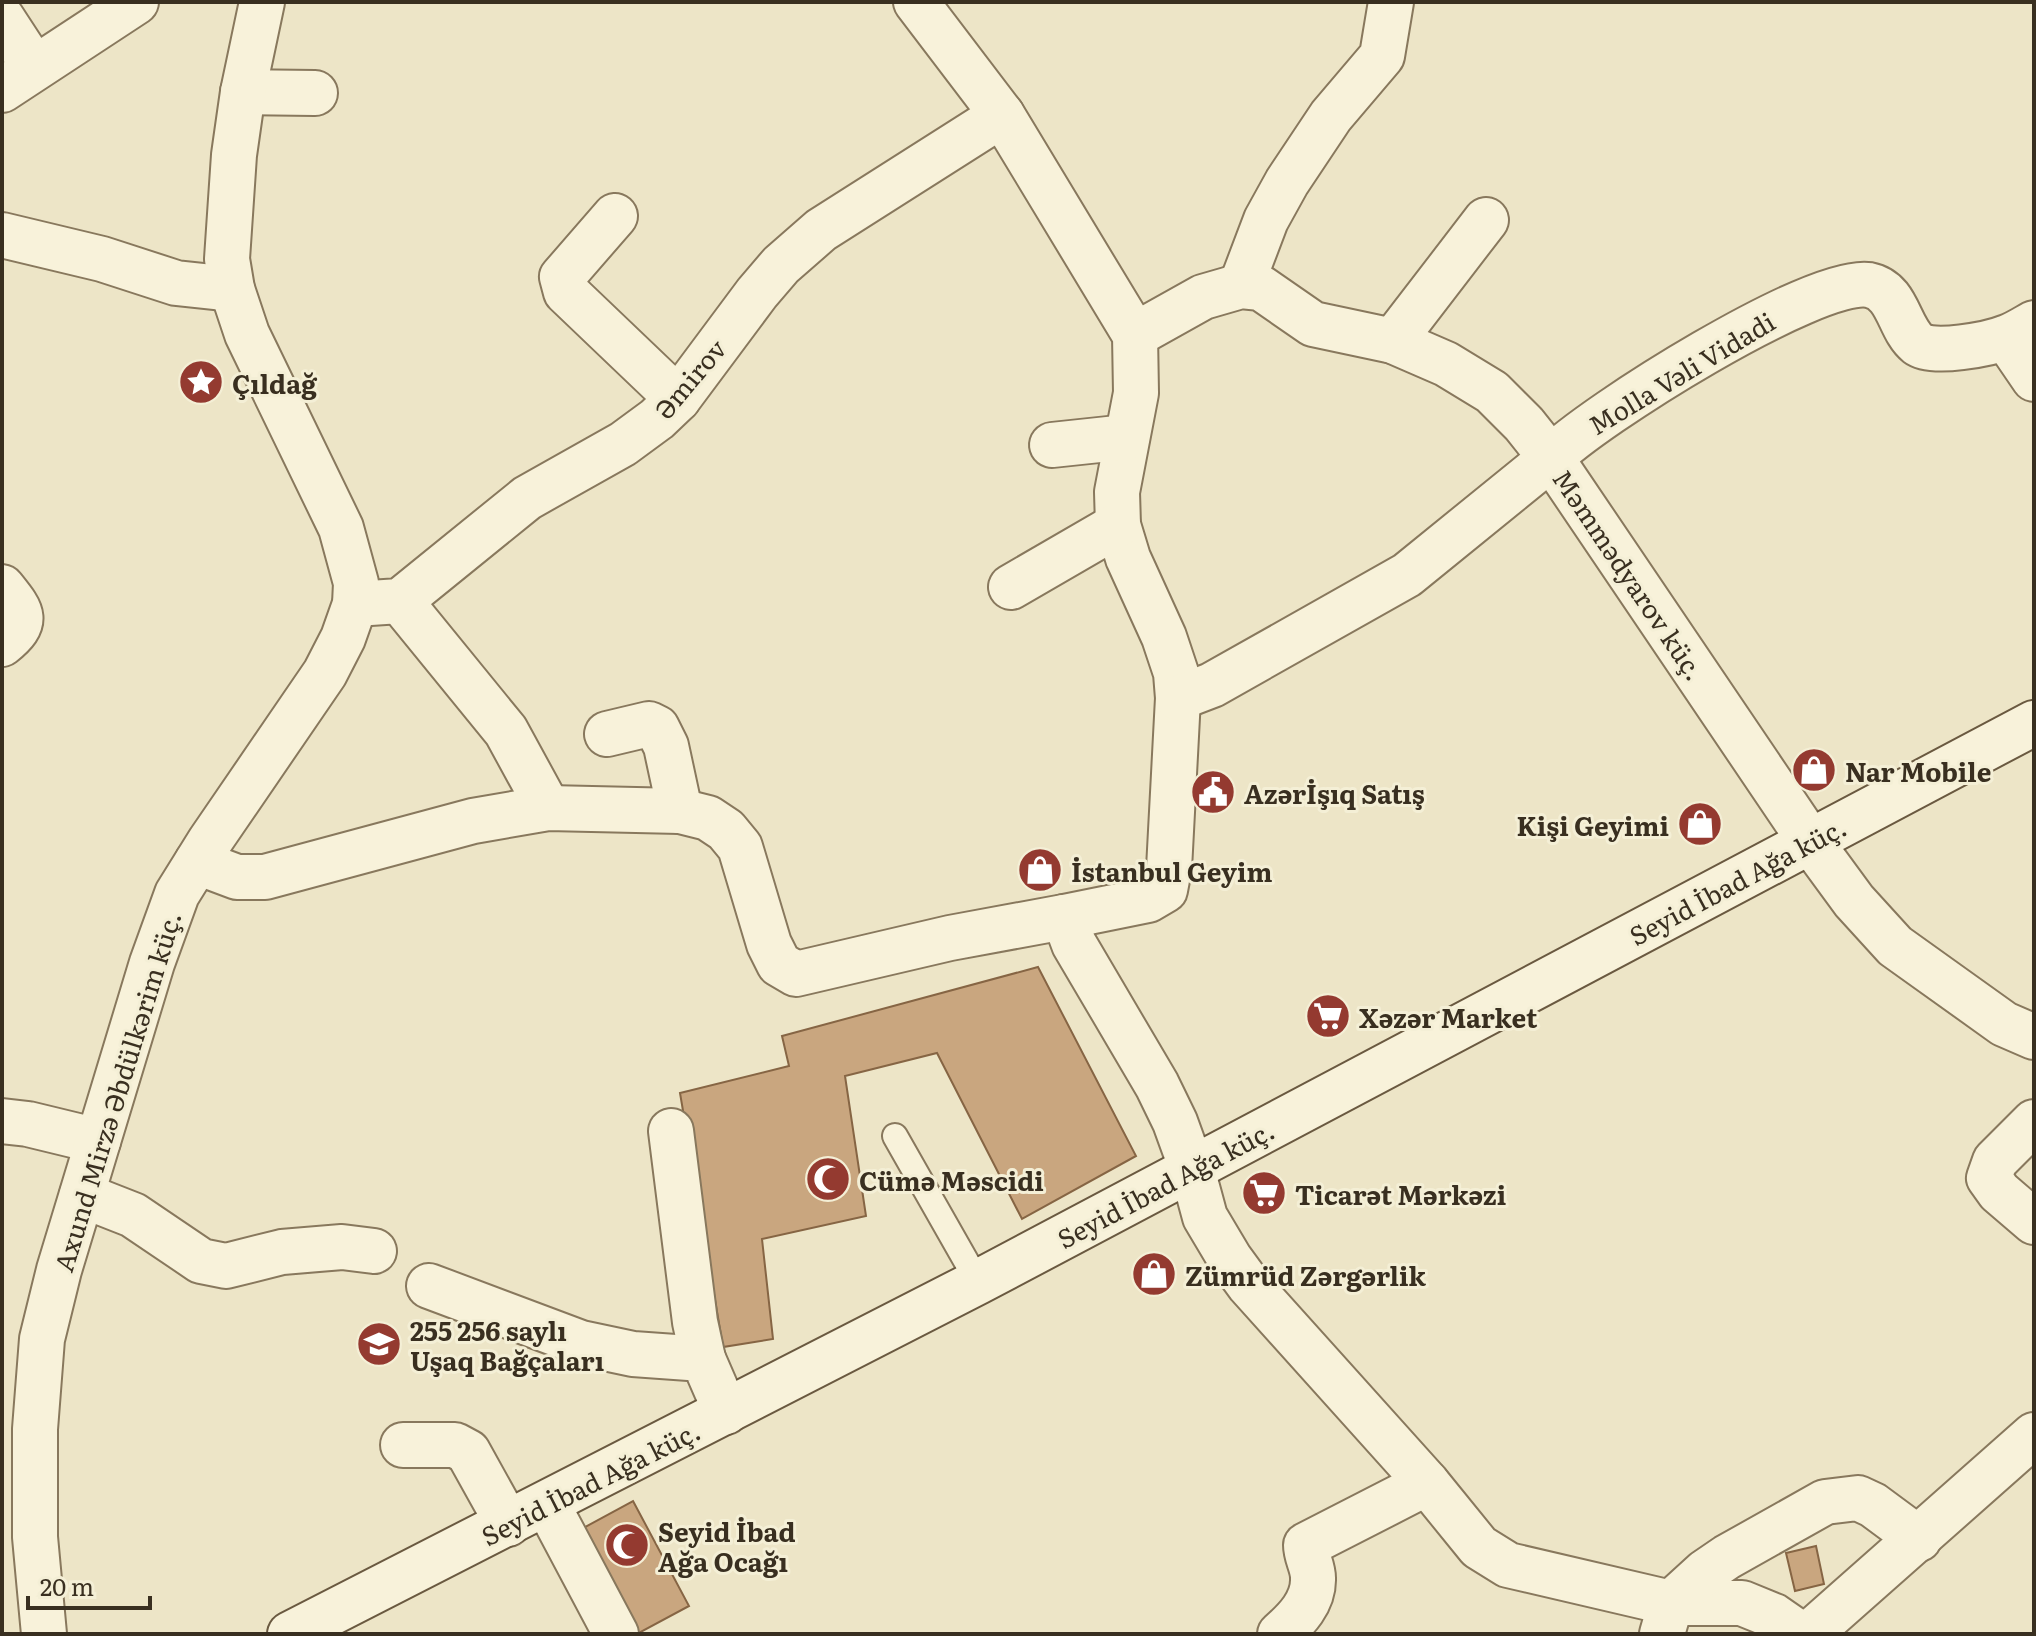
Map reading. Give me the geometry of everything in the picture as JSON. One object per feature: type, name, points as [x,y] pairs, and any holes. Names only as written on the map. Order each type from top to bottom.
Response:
[{"type":"street","points":[[2,18],[18,78],[136,2]]},
{"type":"street","name":"Axund Mirzə Əbdülkərim küç.","points":[[44,1634],[19,1540],[35,1429],[42,1339],[59,1270],[177,894],[325,673],[343,638],[355,604],[356,583],[341,528],[247,334],[232,289],[227,259],[234,155],[243,92],[262,2]]},
{"type":"street","points":[[197,862],[237,877],[265,877],[473,821],[548,808],[680,811],[708,818],[726,830],[740,847],[769,944],[779,964],[796,974],[950,938],[1148,900],[1165,890],[1169,869],[1178,698],[1176,673],[1164,637],[1128,558],[1118,525],[1117,492],[1136,393],[1135,335],[1002,115],[917,2]]},
{"type":"street","points":[[1135,335],[1203,297],[1241,286],[1266,220],[1287,182],[1331,116],[1382,56],[1391,2]]},
{"type":"street","points":[[243,92],[315,93]]},
{"type":"street","name":"Əmirov","points":[[400,601],[527,498],[623,444],[678,399],[757,293],[821,230],[1002,115]]},
{"type":"street","points":[[615,216],[562,277],[566,292],[678,399]]},
{"type":"street","points":[[1393,341],[1486,220]]},
{"type":"street","points":[[2,235],[102,259],[176,283],[232,289]]},
{"type":"street","name":"Molla Vəli Vidadi","points":[[1178,698],[1212,685],[1407,575],[1598,418],[1760,321],[1833,290],[1853,285],[1872,286],[1892,299],[1916,342],[1928,349],[1949,348],[2020,330]]},
{"type":"street","name":"Məmmədyarov küç.","points":[[1241,286],[1261,288],[1313,324],[1393,341],[1446,364],[1492,392],[1524,424],[1551,458],[1810,841],[1854,901],[1895,946],[2004,1024],[2034,1037]]},
{"type":"street","points":[[2020,330],[2034,379]]},
{"type":"street","points":[[1052,445],[1127,437]]},
{"type":"street","points":[[1011,587],[1118,525]]},
{"type":"street","points":[[2,587],[21,611],[22,623],[2,644]]},
{"type":"street","points":[[355,604],[400,601],[506,731],[548,808]]},
{"type":"street","name":"Seyid İbad Ağa küç.","points":[[290,1634],[978,1282],[2034,723]]},
{"type":"street","points":[[607,734],[649,724],[657,728],[666,746],[680,811]]},
{"type":"street","points":[[1064,917],[1074,944],[1157,1085],[1175,1122],[1205,1217],[1230,1259],[1249,1285],[1427,1483],[1479,1547],[1508,1565],[1667,1619],[1742,1603],[1774,1616],[1800,1634]]},
{"type":"street","points":[[2,1121],[98,1141]]},
{"type":"street","points":[[2034,1122],[1995,1161],[1989,1178],[1999,1192],[2034,1222]]},
{"type":"street","points":[[671,1131],[695,1322],[703,1359],[726,1412]]},
{"type":"street","points":[[82,1195],[133,1215],[201,1261],[226,1266],[282,1252],[342,1247],[374,1251]]},
{"type":"street","points":[[429,1286],[581,1343],[633,1354],[703,1359]]},
{"type":"street","points":[[1809,1634],[2034,1435]]},
{"type":"street","points":[[403,1445],[455,1445],[468,1452],[508,1524]]},
{"type":"street","points":[[1280,1634],[1299,1617],[1308,1601],[1313,1578],[1306,1545],[1427,1483]]},
{"type":"street","points":[[1667,1619],[1705,1572],[1825,1502],[1858,1498],[1873,1505],[1919,1539]]},
{"type":"street","points":[[547,1504],[616,1634]]},
{"type":"lane","points":[[895,1136],[978,1282]]},
{"type":"building","points":[[1038,967],[1136,1156],[1022,1219],[937,1053],[845,1076],[866,1216],[762,1239],[773,1339],[723,1347],[680,1093],[789,1066],[782,1036]]},
{"type":"building","points":[[633,1501],[689,1606],[637,1634],[576,1532]]},
{"type":"building","points":[[1816,1546],[1824,1584],[1795,1591],[1786,1553]]},
{"type":"place","name":"Çıldağ","points":[[201,382]]},
{"type":"place","name":"Nar Mobile","points":[[1814,770]]},
{"type":"place","name":"Azərİşıq Satış","points":[[1213,792]]},
{"type":"place","name":"Kişi Geyimi","points":[[1700,824]]},
{"type":"place","name":"İstanbul Geyim","points":[[1040,870]]},
{"type":"place","name":"Xəzər Market","points":[[1328,1016]]},
{"type":"place","name":"Cümə Məscidi","points":[[828,1179]]},
{"type":"place","name":"Ticarət Mərkəzi","points":[[1264,1193]]},
{"type":"place","name":"Zümrüd Zərgərlik","points":[[1154,1274]]},
{"type":"place","name":"255 256 saylı Uşaq Bağçaları","points":[[379,1344]]},
{"type":"place","name":"Seyid İbad Ağa Ocağı","points":[[627,1545]]}]
